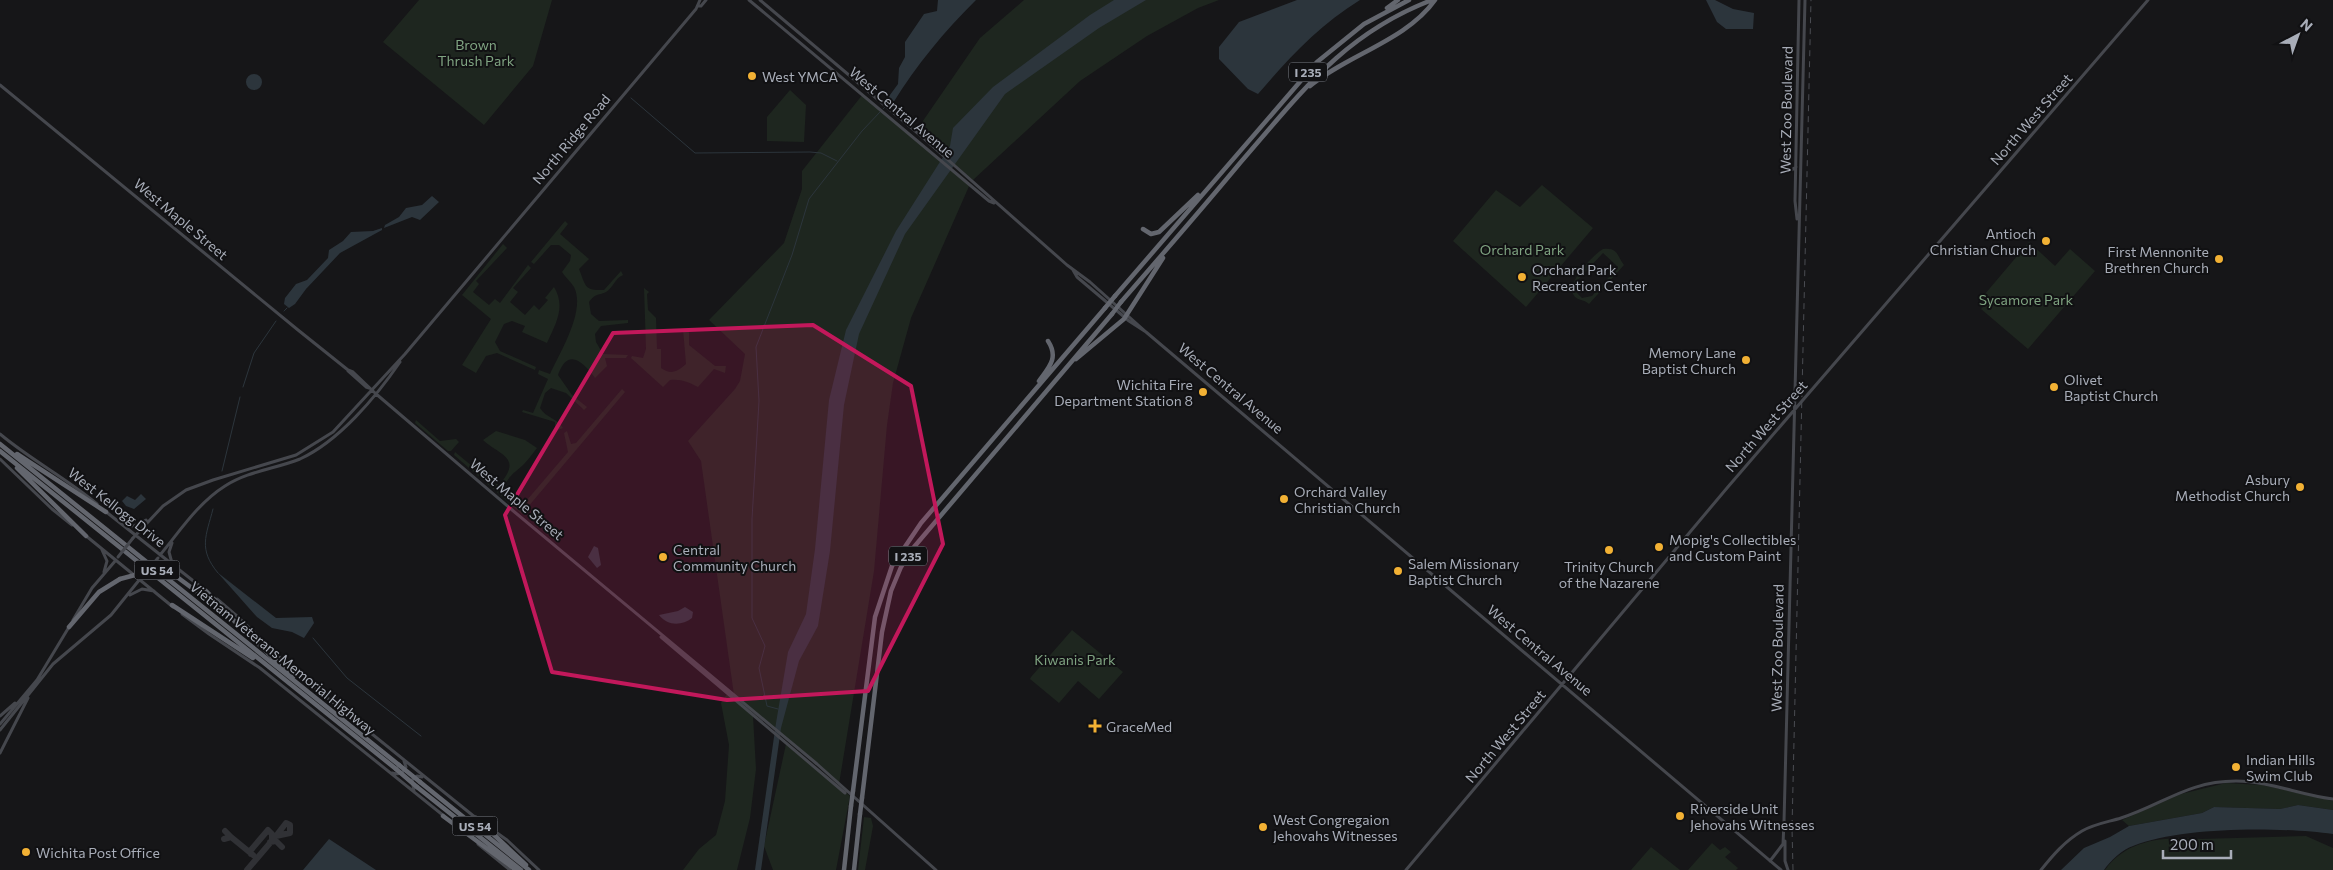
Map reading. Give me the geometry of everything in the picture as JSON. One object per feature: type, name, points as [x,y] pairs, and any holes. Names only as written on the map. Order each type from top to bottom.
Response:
[{"type":"highway","points":[[1376,17],[1398,0]]},
{"type":"highway","name":"I 235","points":[[843,870],[875,617],[892,566],[921,523],[1313,66],[1342,40],[1376,17],[1409,0]]},
{"type":"highway","points":[[1299,95],[1342,63],[1414,22],[1433,0]]},
{"type":"highway","name":"I 235","points":[[854,870],[884,622],[891,591],[902,567],[928,528],[1327,64],[1362,36],[1395,16],[1433,0]]},
{"type":"highway","points":[[1143,229],[1151,234],[1159,232],[1214,181]]},
{"type":"highway","points":[[1067,366],[1127,316],[1175,240]]},
{"type":"highway","points":[[1024,402],[1054,357],[1054,351],[1048,341]]},
{"type":"highway","points":[[0,443],[106,512]]},
{"type":"highway","name":"Vietnam Veterans Memorial Highway","points":[[0,443],[314,697],[397,767],[417,787],[520,870]]},
{"type":"highway","points":[[1,452],[86,536]]},
{"type":"highway","name":"Vietnam Veterans Memorial Highway","points":[[1,452],[269,667],[397,767],[420,782],[530,870]]},
{"type":"highway","points":[[69,627],[99,592],[120,579],[150,571],[177,577],[239,624]]},
{"type":"highway","points":[[206,591],[314,697]]},
{"type":"highway","points":[[172,606],[269,667]]},
{"type":"highway","points":[[443,816],[516,870]]},
{"type":"highway","points":[[476,818],[508,846],[530,870]]},
{"type":"main road","name":"North Ridge Road","points":[[404,355],[698,6],[700,0]]},
{"type":"main road","name":"North Ridge Road","points":[[698,6],[702,6],[706,0]]},
{"type":"main road","name":"West Central Avenue","points":[[749,0],[989,201],[995,203]]},
{"type":"main road","name":"West Central Avenue","points":[[760,0],[966,174],[992,197],[995,203],[1072,270],[1077,277],[1146,332],[1781,870]]},
{"type":"main road","name":"West Zoo Boulevard","points":[[1798,220],[1795,209],[1799,0]]},
{"type":"main road","name":"West Zoo Boulevard","points":[[1770,861],[1783,844],[1784,834],[1805,0]]},
{"type":"main road","name":"North West Street","points":[[1406,870],[1727,488],[2148,0]]},
{"type":"main road","name":"West Maple Street","points":[[0,84],[348,370],[356,379],[375,393],[650,626],[806,761],[849,795]]},
{"type":"main road","points":[[1784,169],[1790,171],[1796,166]]},
{"type":"main road","points":[[120,524],[138,526],[186,490],[296,455],[327,440],[370,389],[404,355]]},
{"type":"main road","points":[[120,604],[202,504],[226,485],[259,471],[301,458],[347,426],[390,376],[404,355]]},
{"type":"main road","name":"West Kellogg Drive","points":[[0,434],[28,456],[77,487],[134,537],[206,591],[238,617],[294,671],[476,818],[483,821],[540,870]]},
{"type":"main road","points":[[0,459],[52,509],[117,558],[199,628],[260,668],[509,870]]},
{"type":"main road","points":[[0,724],[37,680],[101,578],[152,515]]},
{"type":"main road","points":[[176,568],[169,552],[180,531]]},
{"type":"main road","points":[[101,547],[107,561],[101,578]]},
{"type":"main road","points":[[0,730],[63,656],[120,604],[138,590],[147,588],[156,592]]},
{"type":"main road","points":[[0,753],[32,691]]},
{"type":"main road","name":"West Maple Street","points":[[730,694],[806,756],[936,870]]},
{"type":"main road","points":[[0,716],[22,698]]},
{"type":"main road","points":[[389,772],[398,774],[404,772],[406,766],[403,760]]},
{"type":"main road","points":[[416,793],[411,786],[414,778],[420,776],[430,781]]},
{"type":"main road","points":[[2041,870],[2056,851],[2083,830],[2121,818],[2171,795],[2199,785],[2227,781],[2249,781],[2333,799]]},
{"type":"main road","points":[[1784,834],[1788,870]]},
{"type":"main road","points":[[494,858],[503,870]]},
{"type":"highlighted area","points":[[813,325],[911,386],[943,544],[868,691],[727,700],[552,672],[505,515],[613,333]]},
{"type":"green space","name":"Brown Thrush Park","points":[[419,0],[552,0],[533,66],[484,125],[383,42]]},
{"type":"green space","points":[[1024,0],[1219,0],[1198,8],[1147,36],[1080,81],[973,180],[916,131],[980,38]]},
{"type":"green space","points":[[790,90],[806,105],[804,142],[767,141],[767,117]]},
{"type":"green space","points":[[863,94],[970,184],[911,318],[893,383],[887,425],[874,571],[839,784],[734,695],[701,461],[688,441],[735,389],[740,381],[745,354],[709,320],[784,243],[802,189],[802,171]]},
{"type":"green space","name":"Orchard Park","points":[[1542,185],[1593,228],[1526,307],[1453,241],[1496,190],[1520,207]]},
{"type":"green space","points":[[565,221],[568,224],[560,234],[589,259],[579,269],[589,288],[604,290],[621,271],[623,275],[606,292],[595,296],[589,302],[591,314],[599,321],[628,320],[628,323],[601,326],[595,334],[596,342],[603,354],[628,355],[626,358],[605,358],[607,366],[595,378],[586,367],[576,360],[566,361],[558,375],[572,395],[587,407],[584,410],[566,393],[551,388],[545,393],[540,408],[563,428],[555,431],[555,422],[522,412],[523,410],[533,413],[548,379],[538,374],[539,370],[550,374],[570,331],[577,308],[577,297],[574,287],[562,272],[570,261],[571,255],[559,245],[551,245],[534,264],[531,262]]},
{"type":"green space","name":"Sycamore Park","points":[[2029,242],[2055,266],[2070,249],[2095,271],[2028,349],[1981,309],[1984,306],[1979,301]]},
{"type":"green space","points":[[503,244],[507,248],[476,281],[479,284],[473,292],[489,305],[495,299],[500,303],[528,265],[531,268],[513,288],[518,292],[510,302],[525,315],[534,305],[539,310],[548,300],[545,298],[554,287],[559,301],[558,315],[547,343],[522,332],[525,326],[512,321],[504,324],[495,342],[500,351],[536,367],[535,370],[497,353],[486,356],[476,373],[462,365],[491,319],[462,295]]},
{"type":"green space","points":[[1603,249],[1612,249],[1624,265],[1589,304],[1576,298],[1572,289],[1577,276],[1582,269]],"holes":[[[1603,253],[1618,267],[1592,296],[1582,298],[1575,291],[1575,283]]]},
{"type":"green space","points":[[644,288],[649,292],[647,294],[648,310],[656,318],[657,349],[661,349],[661,368],[674,372],[686,364],[683,329],[689,329],[689,345],[715,366],[726,366],[725,373],[714,369],[698,387],[685,381],[670,380],[663,387],[631,358],[632,356],[643,358],[646,349]]},
{"type":"green space","points":[[622,389],[625,392],[522,514],[454,455],[455,452],[494,484],[500,484],[507,475],[509,462],[501,453],[483,440],[496,431],[525,440],[537,448],[526,462],[509,478],[505,487],[509,496],[513,499],[527,500],[568,452],[564,433],[567,431],[571,444],[576,443]]},
{"type":"green space","points":[[416,420],[440,441],[456,439],[459,442],[451,451],[448,451],[415,423]]},
{"type":"green space","name":"Kiwanis Park","points":[[1072,630],[1123,672],[1099,699],[1078,681],[1059,703],[1030,679]]},
{"type":"green space","points":[[727,694],[753,716],[756,769],[750,818],[737,870],[683,870],[699,849],[716,835],[725,801],[729,745],[721,703]]},
{"type":"green space","points":[[786,744],[850,796],[836,870],[773,870],[764,846]]},
{"type":"green space","points":[[2226,783],[2262,785],[2333,801],[2333,810],[2298,805],[2280,809],[2214,807],[2202,813],[2129,826],[2122,820],[2181,794]]},
{"type":"green space","points":[[864,817],[871,818],[873,826],[865,870],[858,870]]},
{"type":"green space","points":[[2306,836],[2333,848],[2333,870],[2105,870],[2114,859],[2125,851],[2161,839]]},
{"type":"green space","points":[[1712,843],[1720,850],[1725,847],[1731,852],[1725,857],[1738,868],[1736,870],[1688,870]]},
{"type":"green space","points":[[1651,847],[1680,870],[1631,870]]},
{"type":"shaded area","points":[[938,0],[976,0],[932,49],[893,103],[887,99],[898,84],[899,68],[905,57],[905,42],[924,14],[937,11]]},
{"type":"shaded area","points":[[1114,0],[1146,0],[1099,28],[1005,94],[905,234],[859,334],[844,405],[830,551],[818,626],[799,661],[781,728],[761,870],[755,870],[788,652],[806,614],[815,549],[829,400],[846,330],[896,231],[950,146],[953,128],[993,87],[1090,15]]},
{"type":"shaded area","points":[[1297,0],[1360,0],[1318,31],[1258,94],[1248,89],[1219,59],[1219,47],[1239,22]]},
{"type":"shaded area","points":[[1706,0],[1715,0],[1733,9],[1754,13],[1753,29],[1726,29],[1717,22]]},
{"type":"shaded area","points":[[254,74],[262,82],[254,90],[246,82]]},
{"type":"shaded area","points":[[432,196],[439,202],[420,220],[412,217],[384,228],[385,225],[399,217],[406,208],[422,205]]},
{"type":"shaded area","points":[[382,228],[382,230],[340,253],[306,289],[295,304],[289,308],[284,304],[285,298],[296,284],[307,280],[328,258],[329,250],[343,241],[351,232],[373,231]]},
{"type":"shaded area","points":[[141,494],[146,499],[134,509],[126,506],[122,501],[127,496],[135,500]]},
{"type":"shaded area","points":[[594,546],[598,548],[601,565],[597,568],[588,557]]},
{"type":"shaded area","points":[[217,572],[276,618],[312,617],[314,623],[304,638],[292,632],[272,628],[257,617]]},
{"type":"shaded area","points":[[685,607],[693,612],[692,618],[688,621],[675,624],[670,623],[659,615],[678,611]]},
{"type":"shaded area","points":[[2298,805],[2333,810],[2333,834],[2260,829],[2178,835],[2154,839],[2129,848],[2117,856],[2104,870],[2061,870],[2084,848],[2110,837],[2129,826],[2202,813],[2214,807],[2280,809]]},
{"type":"shaded area","points":[[329,839],[376,870],[303,870]]},
{"type":"waterway","points":[[631,98],[695,153],[810,152],[821,153],[837,161]]},
{"type":"waterway","points":[[883,109],[891,101]]},
{"type":"waterway","points":[[778,709],[767,706],[759,668],[765,646],[752,618],[752,519],[759,401],[756,347],[792,255],[809,199],[862,131],[880,112]]},
{"type":"waterway","points":[[284,311],[287,308]]},
{"type":"waterway","points":[[243,387],[254,353],[276,321]]},
{"type":"waterway","points":[[222,471],[240,397]]},
{"type":"waterway","points":[[213,509],[205,542],[208,557],[218,573]]},
{"type":"waterway","points":[[313,638],[347,678],[421,736]]},
{"type":"taxiway","points":[[247,870],[276,836],[290,833],[290,825],[286,823],[276,836]]},
{"type":"taxiway","points":[[251,854],[251,850],[268,830],[272,834],[272,840]]},
{"type":"taxiway","points":[[224,839],[231,837],[225,831]]},
{"type":"taxiway","points":[[231,837],[253,855]]},
{"type":"taxiway","points":[[270,842],[276,841],[282,847]]},
{"type":"railway","points":[[1793,870],[1792,828],[1811,0]]},
{"type":"place","name":"West YMCA","points":[[752,76]]},
{"type":"place","name":"Antioch Christian Church","points":[[2046,241]]},
{"type":"place","name":"First Mennonite Brethren Church","points":[[2219,259]]},
{"type":"place","name":"Orchard Park Recreation Center","points":[[1522,277]]},
{"type":"place","name":"Memory Lane Baptist Church","points":[[1746,360]]},
{"type":"place","name":"Olivet Baptist Church","points":[[2054,387]]},
{"type":"place","name":"Wichita Fire Department Station 8","points":[[1203,392]]},
{"type":"place","name":"Asbury Methodist Church","points":[[2300,487]]},
{"type":"place","name":"Orchard Valley Christian Church","points":[[1284,499]]},
{"type":"place","name":"Mopig's Collectibles and Custom Paint","points":[[1659,547]]},
{"type":"place","name":"Trinity Church of the Nazarene","points":[[1609,550]]},
{"type":"place","name":"Central Community Church","points":[[663,557]]},
{"type":"place","name":"Salem Missionary Baptist Church","points":[[1398,571]]},
{"type":"place","name":"GraceMed","points":[[1095,726]]},
{"type":"place","name":"Indian Hills Swim Club","points":[[2236,767]]},
{"type":"place","name":"Riverside Unit Jehovahs Witnesses","points":[[1680,816]]},
{"type":"place","name":"West Congregaion Jehovahs Witnesses","points":[[1263,827]]},
{"type":"place","name":"Wichita Post Office","points":[[26,852]]}]
